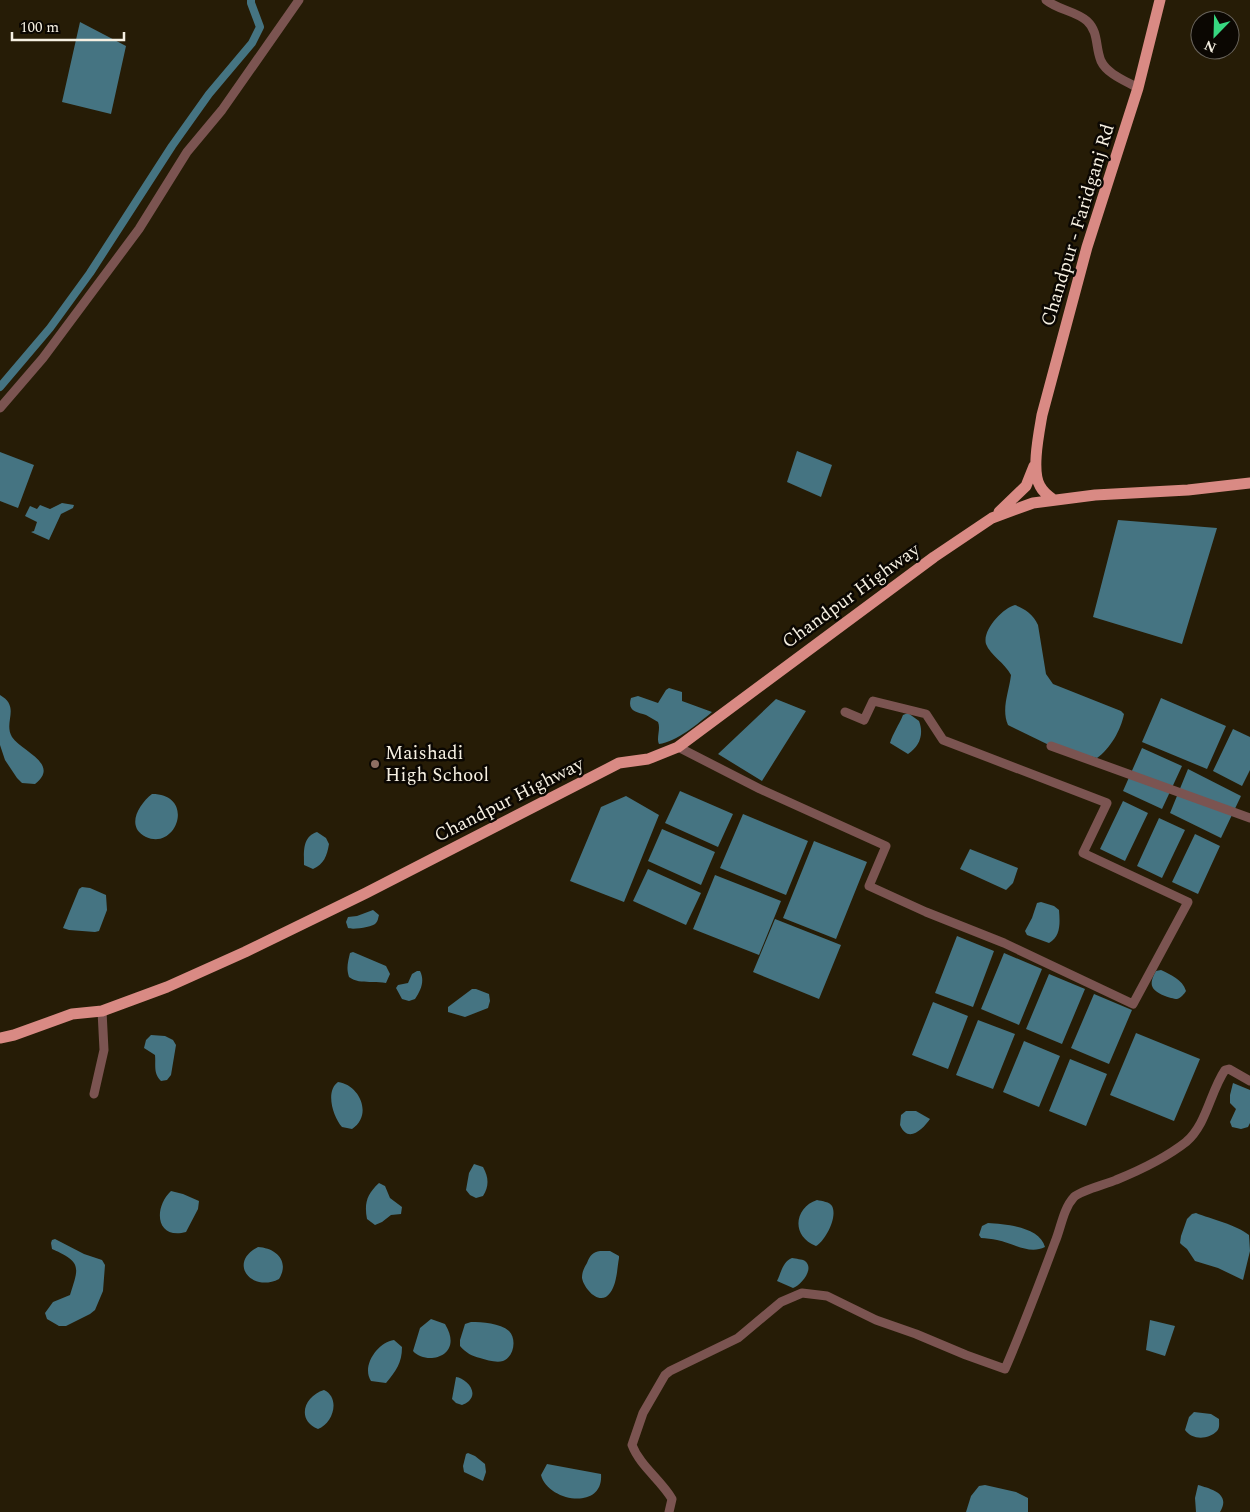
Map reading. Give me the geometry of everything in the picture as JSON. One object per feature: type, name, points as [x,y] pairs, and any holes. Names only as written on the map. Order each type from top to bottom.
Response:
[{"type":"main road","name":"Chandpur - Faridganj Rd","points":[[1037,461],[1042,416],[1055,364],[1087,247],[1138,88],[1160,0]]},
{"type":"main road","points":[[1037,461],[1036,476],[1039,485],[1054,500]]},
{"type":"main road","points":[[992,518],[1026,486],[1037,461]]},
{"type":"main road","points":[[992,518],[1019,507],[1054,500],[1188,490],[1250,482]]},
{"type":"main road","name":"Chandpur Highway","points":[[0,1038],[14,1035],[72,1014],[102,1011],[167,986],[252,949],[366,893],[619,763],[648,759],[678,746],[934,557],[992,518]]},
{"type":"street","points":[[0,408],[43,358],[139,228],[187,152],[222,110],[299,0]]},
{"type":"street","points":[[1046,0],[1058,8],[1086,20],[1093,28],[1100,59],[1104,66],[1138,88]]},
{"type":"street","points":[[678,746],[760,789],[886,846],[869,886],[1004,944],[1133,1004],[1188,902],[1083,853],[1107,803],[943,740],[926,714],[873,701],[864,720],[845,712]]},
{"type":"street","points":[[1051,746],[1250,818]]},
{"type":"street","points":[[94,1094],[104,1050],[102,1011]]},
{"type":"street","points":[[669,1512],[672,1499],[668,1491],[641,1462],[632,1445],[643,1413],[665,1376],[670,1371],[738,1338],[781,1302],[802,1293],[827,1296],[876,1320],[1006,1369],[1064,1216],[1074,1197],[1082,1192],[1092,1190],[1120,1178],[1170,1153],[1187,1141],[1199,1126],[1218,1081],[1225,1070],[1229,1069],[1250,1080]]},
{"type":"water","points":[[80,22],[126,46],[111,114],[62,102]]},
{"type":"water","points":[[797,451],[832,465],[821,497],[787,482]]},
{"type":"water","points":[[0,452],[34,465],[18,508],[0,501]]},
{"type":"water","points":[[62,503],[74,505],[73,508],[61,514],[49,540],[31,532],[34,531],[37,522],[25,516],[30,506],[37,509],[40,505],[50,509]]},
{"type":"water","points":[[1118,520],[1217,528],[1182,644],[1093,617]]},
{"type":"water","points":[[1015,605],[1028,612],[1038,625],[1046,674],[1053,684],[1121,711],[1124,714],[1114,739],[1097,758],[1051,746],[1008,725],[1005,707],[1011,675],[988,648],[986,638],[987,632],[994,620],[1005,610]]},
{"type":"water","points":[[669,688],[682,692],[682,701],[712,712],[680,736],[666,743],[659,744],[658,722],[633,710],[630,702],[631,698],[638,696],[658,703]]},
{"type":"water","points":[[0,695],[6,700],[11,710],[9,726],[12,737],[42,764],[44,770],[42,777],[35,784],[22,783],[5,760],[0,745]]},
{"type":"water","points":[[1161,698],[1226,726],[1207,769],[1142,742]]},
{"type":"water","points":[[776,699],[806,711],[762,781],[718,754]]},
{"type":"water","points":[[908,713],[919,721],[921,735],[918,743],[908,754],[890,743],[903,715]]},
{"type":"water","points":[[1233,729],[1250,737],[1250,770],[1242,786],[1213,771]]},
{"type":"water","points":[[1142,748],[1182,766],[1162,809],[1123,791]]},
{"type":"water","points":[[1188,769],[1241,796],[1221,838],[1170,813]]},
{"type":"water","points":[[680,791],[733,814],[718,847],[665,823]]},
{"type":"water","points":[[152,794],[166,796],[174,803],[178,811],[177,821],[173,830],[166,836],[157,839],[146,837],[140,833],[135,822],[139,809]]},
{"type":"water","points":[[626,796],[659,815],[624,902],[570,881],[601,807]]},
{"type":"water","points":[[1123,801],[1148,813],[1125,861],[1100,849]]},
{"type":"water","points":[[743,814],[808,841],[786,895],[720,868]]},
{"type":"water","points":[[1159,818],[1185,830],[1162,878],[1137,866]]},
{"type":"water","points":[[662,829],[715,852],[701,885],[648,861]]},
{"type":"water","points":[[317,832],[326,838],[329,844],[324,859],[320,865],[313,869],[304,865],[304,850],[306,841],[312,834]]},
{"type":"water","points":[[1195,834],[1220,846],[1198,894],[1172,882]]},
{"type":"water","points":[[814,841],[867,862],[836,939],[783,918]]},
{"type":"water","points":[[970,849],[1018,868],[1013,883],[1006,890],[960,869]]},
{"type":"water","points":[[648,869],[701,893],[686,925],[633,901]]},
{"type":"water","points":[[715,875],[781,901],[759,955],[693,929]]},
{"type":"water","points":[[82,887],[90,888],[106,895],[107,910],[99,931],[63,928],[79,889]]},
{"type":"water","points":[[1041,902],[1054,906],[1059,910],[1058,933],[1049,943],[1027,935],[1025,931],[1037,903]]},
{"type":"water","points":[[373,910],[379,915],[374,924],[363,928],[348,928],[346,922],[348,917]]},
{"type":"water","points":[[775,919],[841,945],[819,999],[753,972]]},
{"type":"water","points":[[957,936],[994,951],[973,1007],[935,993]]},
{"type":"water","points":[[353,952],[386,966],[390,974],[386,983],[362,982],[349,977],[348,962],[350,953]]},
{"type":"water","points":[[1004,953],[1042,969],[1019,1025],[981,1009]]},
{"type":"water","points":[[1161,970],[1182,983],[1186,991],[1180,998],[1176,999],[1165,996],[1154,989],[1152,980],[1156,971]]},
{"type":"water","points":[[420,971],[422,978],[419,992],[415,999],[409,1001],[402,999],[396,988],[398,985],[408,983],[412,974]]},
{"type":"water","points":[[1049,974],[1085,989],[1062,1044],[1026,1029]]},
{"type":"water","points":[[472,989],[489,994],[488,1008],[465,1017],[448,1012],[448,1007]]},
{"type":"water","points":[[1094,994],[1132,1010],[1109,1064],[1071,1048]]},
{"type":"water","points":[[933,1002],[968,1016],[948,1069],[912,1055]]},
{"type":"water","points":[[978,1020],[1015,1034],[993,1089],[956,1075]]},
{"type":"water","points":[[1136,1033],[1200,1059],[1174,1121],[1110,1095]]},
{"type":"water","points":[[151,1035],[165,1036],[173,1040],[176,1045],[171,1075],[167,1080],[161,1081],[158,1078],[155,1055],[144,1048],[146,1040]]},
{"type":"water","points":[[1024,1041],[1060,1056],[1039,1107],[1003,1092]]},
{"type":"water","points":[[1070,1059],[1107,1074],[1086,1126],[1049,1111]]},
{"type":"water","points":[[338,1082],[346,1084],[358,1094],[361,1101],[362,1116],[352,1129],[342,1127],[333,1111],[332,1091]]},
{"type":"water","points":[[1233,1083],[1250,1090],[1250,1123],[1248,1127],[1241,1129],[1232,1127],[1230,1122],[1236,1109],[1230,1103]]},
{"type":"water","points":[[906,1111],[916,1111],[930,1119],[920,1130],[911,1134],[907,1133],[903,1131],[900,1125],[901,1115]]},
{"type":"water","points":[[474,1164],[483,1167],[488,1182],[483,1196],[476,1198],[466,1190],[469,1173]]},
{"type":"water","points":[[379,1183],[385,1186],[390,1198],[402,1207],[401,1214],[391,1215],[375,1225],[367,1219],[366,1203],[369,1195]]},
{"type":"water","points":[[171,1191],[199,1201],[198,1209],[186,1232],[176,1233],[168,1231],[160,1221],[162,1206],[165,1198]]},
{"type":"water","points":[[817,1200],[832,1206],[833,1216],[827,1234],[816,1246],[802,1236],[799,1222],[800,1215],[804,1209]]},
{"type":"water","points":[[1196,1213],[1231,1225],[1249,1235],[1250,1251],[1243,1280],[1218,1268],[1195,1261],[1187,1249],[1180,1243],[1187,1219]]},
{"type":"water","points":[[988,1223],[1004,1224],[1030,1231],[1042,1240],[1045,1247],[1033,1250],[997,1240],[981,1238],[979,1235],[982,1226]]},
{"type":"water","points":[[55,1239],[84,1254],[102,1260],[105,1265],[103,1291],[95,1310],[66,1326],[59,1326],[47,1319],[45,1313],[53,1302],[70,1295],[76,1272],[76,1266],[69,1258],[52,1249],[51,1243]]},
{"type":"water","points":[[258,1247],[270,1250],[282,1261],[283,1267],[279,1279],[260,1282],[252,1279],[247,1274],[244,1268],[244,1261]]},
{"type":"water","points":[[600,1251],[610,1251],[619,1256],[614,1285],[610,1293],[602,1298],[593,1295],[589,1291],[582,1278],[583,1270],[591,1256]]},
{"type":"water","points":[[792,1258],[801,1259],[808,1264],[806,1276],[800,1284],[793,1288],[777,1281],[784,1264]]},
{"type":"water","points":[[431,1319],[445,1324],[450,1335],[450,1344],[447,1351],[441,1355],[434,1358],[426,1358],[413,1351],[420,1328]]},
{"type":"water","points":[[1150,1320],[1175,1326],[1165,1356],[1146,1350]]},
{"type":"water","points":[[471,1322],[496,1325],[509,1331],[514,1343],[510,1356],[500,1362],[494,1361],[472,1355],[462,1348],[460,1340],[465,1324]]},
{"type":"water","points":[[394,1340],[402,1347],[401,1358],[393,1375],[386,1383],[371,1381],[368,1369],[373,1356],[382,1345]]},
{"type":"water","points":[[456,1377],[467,1382],[472,1389],[472,1397],[462,1405],[452,1399]]},
{"type":"water","points":[[324,1390],[329,1394],[334,1405],[328,1422],[318,1429],[307,1420],[305,1408],[312,1397]]},
{"type":"water","points":[[1194,1412],[1211,1414],[1219,1419],[1217,1431],[1209,1436],[1200,1438],[1188,1433],[1185,1430],[1189,1417]]},
{"type":"water","points":[[468,1453],[485,1464],[486,1472],[483,1481],[464,1472],[463,1466],[466,1454]]},
{"type":"water","points":[[547,1464],[601,1474],[600,1486],[594,1494],[585,1498],[564,1496],[546,1484],[541,1475]]},
{"type":"water","points":[[985,1485],[1016,1492],[1028,1498],[1028,1512],[966,1512],[971,1496],[979,1486]]},
{"type":"water","points":[[1198,1485],[1209,1488],[1222,1497],[1223,1506],[1220,1512],[1196,1512],[1195,1498]]},
{"type":"waterway","points":[[0,387],[50,328],[90,273],[172,146],[209,94],[252,43],[260,27],[251,0]]},
{"type":"place","name":"Maishadi High School","points":[[375,764]]}]
